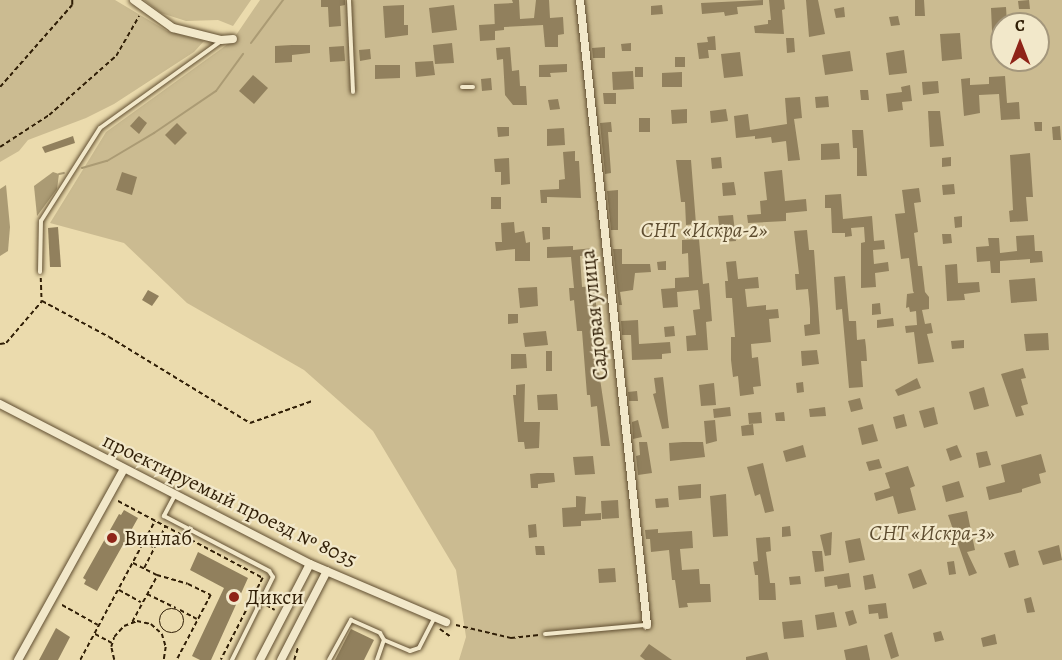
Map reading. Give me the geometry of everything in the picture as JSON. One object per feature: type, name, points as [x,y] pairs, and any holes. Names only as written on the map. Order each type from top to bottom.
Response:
[{"type":"street","points":[[134,0],[173,28],[221,40],[233,39]]},
{"type":"street","name":"Садовая улица","points":[[580,0],[647,625]]},
{"type":"street","name":"проектируемый проезд № 8035","points":[[0,404],[310,564],[434,621],[446,622]]},
{"type":"street","points":[[18,660],[124,469]]},
{"type":"street","points":[[260,660],[310,564]]},
{"type":"street","points":[[281,660],[327,571]]},
{"type":"lane","points":[[349,0],[353,92]]},
{"type":"lane","points":[[40,272],[41,221],[100,128],[221,40]]},
{"type":"lane","points":[[462,87],[473,87]]},
{"type":"lane","points":[[175,495],[164,516],[269,571],[273,577],[232,660]]},
{"type":"lane","points":[[329,660],[351,620],[380,633],[384,640],[410,651],[416,650],[434,621]]},
{"type":"lane","points":[[545,634],[647,625]]},
{"type":"lane","points":[[378,660],[384,640]]},
{"type":"path","points":[[0,87],[72,4],[72,0]]},
{"type":"path","points":[[0,147],[49,115],[116,56],[144,7]]},
{"type":"path","points":[[0,344],[6,343],[42,301],[40,272]]},
{"type":"path","points":[[42,301],[109,337],[250,423],[312,401]]},
{"type":"path","points":[[118,501],[263,578],[221,660]]},
{"type":"path","points":[[80,660],[155,520]]},
{"type":"path","points":[[144,569],[165,526]]},
{"type":"path","points":[[143,542],[154,548]]},
{"type":"path","points":[[132,563],[211,595],[177,660]]},
{"type":"path","points":[[114,660],[112,643],[118,631],[132,622],[157,575]]},
{"type":"path","points":[[118,590],[142,603]]},
{"type":"path","points":[[147,594],[198,620]]},
{"type":"path","points":[[62,604],[99,625]]},
{"type":"path","points":[[171,609],[181,611],[184,622],[180,630],[173,633],[163,629],[160,621],[163,613],[171,609]]},
{"type":"path","points":[[434,621],[451,637]]},
{"type":"path","points":[[132,622],[148,623],[160,631],[166,644],[164,660]]},
{"type":"path","points":[[446,622],[511,638],[545,634]]},
{"type":"path","points":[[94,634],[112,643]]},
{"type":"path","points":[[294,660],[300,643]]},
{"type":"green space","points":[[0,0],[115,0],[167,31],[204,41],[194,52],[114,104],[86,118],[28,140],[19,151],[0,162]]},
{"type":"green space","points":[[144,0],[251,0],[233,26],[218,20],[186,21],[161,13]]},
{"type":"green space","points":[[260,0],[1062,0],[1062,660],[459,660],[466,637],[456,570],[373,431],[304,370],[187,303],[124,243],[50,223],[106,132],[232,41]]},
{"type":"shaded area","points":[[53,172],[59,174],[57,189],[37,216],[34,186]]},
{"type":"shaded area","points":[[6,185],[10,227],[8,251],[0,256],[0,189]]},
{"type":"building","points":[[321,0],[345,0],[345,5],[340,6],[341,26],[329,27],[328,7],[321,7]]},
{"type":"building","points":[[512,0],[519,0],[520,19],[534,18],[536,0],[549,0],[550,18],[563,17],[564,34],[558,35],[558,47],[545,47],[543,25],[504,27],[504,30],[495,31],[494,4],[513,3]]},
{"type":"building","points":[[763,0],[763,5],[737,7],[738,14],[725,16],[724,12],[702,14],[701,3]]},
{"type":"building","points":[[769,0],[784,0],[785,9],[782,10],[784,34],[755,33],[754,26],[768,24],[768,20],[771,20]]},
{"type":"building","points":[[806,0],[818,0],[825,34],[809,37]]},
{"type":"building","points":[[915,0],[924,0],[925,16],[915,16]]},
{"type":"building","points":[[1029,0],[1030,9],[1019,9],[1018,1]]},
{"type":"building","points":[[404,5],[404,25],[408,25],[408,35],[385,38],[383,6]]},
{"type":"building","points":[[454,5],[457,30],[432,33],[429,8]]},
{"type":"building","points":[[662,5],[663,14],[651,15],[651,6]]},
{"type":"building","points":[[844,7],[845,17],[836,18],[834,9]]},
{"type":"building","points":[[1006,7],[1006,12],[991,12],[991,8]]},
{"type":"building","points":[[898,16],[900,25],[891,26],[889,17]]},
{"type":"building","points":[[495,24],[495,40],[480,41],[479,25]]},
{"type":"building","points":[[960,33],[962,59],[942,61],[940,34]]},
{"type":"building","points":[[715,36],[716,50],[708,50],[709,58],[699,59],[697,43],[708,42],[707,37]]},
{"type":"building","points":[[786,38],[794,38],[795,52],[787,53]]},
{"type":"building","points":[[452,43],[454,63],[435,64],[433,45]]},
{"type":"building","points":[[631,43],[631,51],[622,51],[621,44]]},
{"type":"building","points":[[310,45],[310,53],[292,55],[292,62],[275,63],[275,46]]},
{"type":"building","points":[[344,46],[345,61],[330,62],[329,47]]},
{"type":"building","points":[[510,47],[512,71],[519,70],[520,86],[526,86],[527,105],[513,105],[505,95],[503,59],[497,60],[496,48]]},
{"type":"building","points":[[605,47],[605,58],[593,58],[592,48]]},
{"type":"building","points":[[370,49],[371,59],[360,61],[359,50]]},
{"type":"building","points":[[904,50],[907,73],[889,75],[886,53]]},
{"type":"building","points":[[850,51],[853,71],[825,75],[822,55]]},
{"type":"building","points":[[740,52],[743,76],[724,78],[721,54]]},
{"type":"building","points":[[675,57],[685,57],[685,67],[675,67]]},
{"type":"building","points":[[433,61],[435,75],[416,77],[415,62]]},
{"type":"building","points":[[567,64],[567,72],[550,73],[551,77],[539,77],[539,65]]},
{"type":"building","points":[[375,65],[400,65],[400,78],[375,79]]},
{"type":"building","points":[[635,67],[643,67],[643,77],[635,77]]},
{"type":"building","points":[[633,71],[634,89],[613,90],[612,72]]},
{"type":"building","points":[[682,72],[682,87],[662,87],[662,73]]},
{"type":"building","points":[[253,75],[268,88],[254,104],[239,91]]},
{"type":"building","points":[[1005,76],[1007,103],[1019,102],[1020,119],[1001,120],[999,94],[979,95],[980,113],[964,116],[961,79],[970,78],[970,85],[989,84],[989,77]]},
{"type":"building","points":[[491,78],[492,90],[482,91],[481,79]]},
{"type":"building","points":[[938,81],[939,93],[923,95],[922,82]]},
{"type":"building","points":[[910,85],[912,101],[902,102],[903,110],[888,112],[886,94],[902,92],[901,87]]},
{"type":"building","points":[[860,90],[868,90],[869,100],[861,100]]},
{"type":"building","points":[[603,93],[616,93],[616,104],[604,104]]},
{"type":"building","points":[[828,96],[829,107],[816,108],[815,97]]},
{"type":"building","points":[[800,97],[802,118],[794,119],[800,160],[788,161],[786,141],[772,143],[771,137],[755,139],[755,136],[736,138],[734,116],[748,114],[750,130],[787,124],[785,98]]},
{"type":"building","points":[[558,99],[560,109],[550,110],[548,100]]},
{"type":"building","points":[[687,109],[687,123],[672,124],[671,110]]},
{"type":"building","points":[[726,109],[728,121],[711,123],[710,111]]},
{"type":"building","points":[[928,111],[940,111],[944,146],[930,147]]},
{"type":"building","points":[[139,116],[147,123],[139,134],[130,126]]},
{"type":"building","points":[[639,118],[650,118],[650,132],[639,132]]},
{"type":"building","points":[[611,122],[612,132],[608,132],[611,173],[605,174],[600,123]]},
{"type":"building","points":[[1034,122],[1042,122],[1042,131],[1035,131]]},
{"type":"building","points":[[177,123],[187,133],[175,145],[165,135]]},
{"type":"building","points":[[1060,126],[1061,140],[1053,140],[1052,127]]},
{"type":"building","points":[[497,127],[509,127],[509,136],[498,137]]},
{"type":"building","points":[[564,128],[565,145],[547,146],[547,129]]},
{"type":"building","points":[[852,130],[863,130],[867,176],[857,176],[857,148],[853,148]]},
{"type":"building","points":[[73,136],[75,143],[45,153],[42,147]]},
{"type":"building","points":[[839,143],[840,159],[821,160],[821,144]]},
{"type":"building","points":[[575,151],[575,161],[579,161],[581,198],[547,197],[547,203],[541,203],[540,190],[559,189],[559,180],[565,179],[563,152]]},
{"type":"building","points":[[1030,153],[1033,197],[1026,197],[1028,221],[1010,222],[1009,211],[1013,210],[1010,155]]},
{"type":"building","points":[[721,157],[722,168],[712,169],[711,158]]},
{"type":"building","points":[[951,157],[951,166],[942,167],[942,158]]},
{"type":"building","points":[[509,158],[510,184],[501,185],[501,172],[495,172],[494,159]]},
{"type":"building","points":[[676,160],[691,160],[696,224],[686,225],[685,202],[681,202]]},
{"type":"building","points":[[782,170],[785,201],[806,199],[807,211],[786,213],[786,221],[748,223],[747,215],[761,214],[760,201],[767,200],[764,172]]},
{"type":"building","points":[[122,172],[137,177],[132,195],[116,190]]},
{"type":"building","points":[[734,182],[736,195],[723,196],[722,183]]},
{"type":"building","points":[[954,184],[955,194],[943,195],[942,185]]},
{"type":"building","points":[[919,188],[921,202],[914,203],[918,232],[914,233],[918,266],[922,266],[925,292],[929,297],[929,309],[922,310],[925,324],[931,323],[933,333],[927,334],[934,362],[918,364],[914,332],[906,333],[905,326],[917,325],[916,311],[910,312],[909,307],[906,308],[907,294],[914,293],[909,258],[901,259],[895,214],[905,213],[902,190]]},
{"type":"building","points":[[618,190],[618,230],[611,230],[607,191]]},
{"type":"building","points":[[841,194],[843,219],[872,216],[874,241],[884,240],[885,249],[873,250],[874,264],[888,262],[889,271],[875,273],[876,287],[861,288],[861,243],[865,242],[864,227],[851,228],[852,236],[845,237],[845,233],[832,233],[831,208],[825,208],[825,195]]},
{"type":"building","points":[[491,197],[501,197],[501,209],[491,209]]},
{"type":"building","points":[[733,215],[736,241],[721,242],[718,216]]},
{"type":"building","points":[[962,216],[962,227],[955,228],[954,217]]},
{"type":"building","points":[[514,222],[515,233],[524,231],[526,243],[530,242],[530,261],[515,261],[515,249],[496,251],[495,242],[502,242],[501,223]]},
{"type":"building","points":[[58,227],[61,267],[50,267],[48,228]]},
{"type":"building","points":[[542,227],[550,227],[550,239],[543,240]]},
{"type":"building","points":[[807,230],[809,250],[814,250],[820,334],[805,336],[804,325],[810,324],[808,289],[796,290],[795,274],[799,274],[794,231]]},
{"type":"building","points":[[942,234],[951,234],[952,243],[943,244]]},
{"type":"building","points":[[1034,235],[1035,251],[1042,251],[1043,262],[1030,263],[1030,259],[1000,261],[1000,273],[991,273],[990,261],[977,262],[976,247],[989,246],[988,238],[999,238],[1000,253],[1017,251],[1016,236]]},
{"type":"building","points":[[699,239],[703,284],[709,283],[712,321],[706,322],[708,350],[687,351],[686,336],[696,335],[693,310],[700,309],[698,290],[677,292],[678,307],[663,308],[661,289],[675,288],[675,278],[689,277],[688,253],[682,254],[682,240]]},
{"type":"building","points":[[573,246],[573,250],[594,248],[595,255],[580,256],[582,287],[594,286],[599,330],[595,330],[595,372],[599,372],[610,446],[601,446],[597,406],[591,407],[590,395],[587,395],[582,331],[577,331],[574,300],[570,301],[569,288],[574,288],[571,257],[547,258],[547,247]]},
{"type":"building","points":[[613,249],[622,249],[622,264],[650,264],[651,272],[635,273],[633,290],[620,292],[622,305],[619,305]]},
{"type":"building","points":[[666,261],[666,270],[658,270],[657,262]]},
{"type":"building","points":[[736,261],[738,279],[758,277],[759,288],[745,289],[747,307],[766,305],[766,310],[778,309],[779,318],[769,319],[771,342],[751,344],[752,358],[758,357],[761,386],[753,387],[754,394],[740,396],[738,376],[733,377],[731,360],[731,337],[735,337],[732,298],[726,298],[725,281],[728,281],[726,262]]},
{"type":"building","points":[[957,264],[958,283],[979,282],[980,292],[964,294],[965,300],[947,301],[945,265]]},
{"type":"building","points":[[845,276],[849,321],[856,321],[857,340],[865,339],[867,361],[861,361],[863,387],[849,388],[842,309],[836,310],[834,277]]},
{"type":"building","points":[[1035,278],[1037,301],[1011,303],[1009,280]]},
{"type":"building","points":[[537,287],[538,306],[520,308],[518,288]]},
{"type":"building","points":[[148,290],[159,296],[152,306],[142,300]]},
{"type":"building","points":[[880,303],[881,314],[872,315],[872,304]]},
{"type":"building","points":[[508,314],[518,314],[518,323],[508,324]]},
{"type":"building","points":[[893,318],[894,326],[877,328],[877,320]]},
{"type":"building","points":[[638,320],[639,344],[670,342],[671,353],[662,354],[662,359],[632,360],[631,335],[622,335],[621,321]]},
{"type":"building","points":[[674,326],[675,336],[665,337],[664,327]]},
{"type":"building","points":[[546,331],[548,345],[525,347],[523,333]]},
{"type":"building","points":[[1048,333],[1049,350],[1026,351],[1024,334]]},
{"type":"building","points":[[964,340],[964,348],[952,349],[951,341]]},
{"type":"building","points":[[817,350],[819,364],[802,366],[801,351]]},
{"type":"building","points":[[546,351],[552,351],[552,371],[546,371]]},
{"type":"building","points":[[511,354],[526,354],[527,368],[511,369]]},
{"type":"building","points":[[1023,368],[1026,378],[1021,379],[1028,404],[1021,406],[1024,415],[1016,417],[1001,374]]},
{"type":"building","points":[[663,377],[669,428],[662,429],[653,394],[656,393],[654,378]]},
{"type":"building","points":[[917,378],[921,388],[898,396],[895,390]]},
{"type":"building","points":[[803,382],[804,392],[797,393],[796,383]]},
{"type":"building","points":[[714,383],[716,405],[701,406],[699,385]]},
{"type":"building","points":[[525,384],[524,422],[540,422],[539,448],[525,449],[524,442],[518,442],[513,395],[516,395],[516,385]]},
{"type":"building","points":[[984,387],[989,406],[974,410],[969,392]]},
{"type":"building","points":[[637,391],[638,401],[629,401],[628,392]]},
{"type":"building","points":[[557,394],[558,410],[538,410],[537,395]]},
{"type":"building","points":[[860,398],[863,409],[851,412],[848,401]]},
{"type":"building","points":[[730,407],[731,416],[714,418],[713,409]]},
{"type":"building","points":[[825,407],[826,416],[810,417],[809,409]]},
{"type":"building","points":[[934,407],[938,424],[924,428],[919,411]]},
{"type":"building","points":[[761,412],[762,423],[749,424],[748,413]]},
{"type":"building","points":[[784,412],[785,421],[776,421],[775,413]]},
{"type":"building","points":[[904,414],[907,426],[896,429],[893,417]]},
{"type":"building","points":[[638,420],[642,437],[633,439],[632,422]]},
{"type":"building","points":[[715,420],[717,441],[706,444],[704,421]]},
{"type":"building","points":[[753,424],[754,435],[742,436],[741,426]]},
{"type":"building","points":[[873,424],[878,441],[862,445],[858,428]]},
{"type":"building","points":[[639,442],[647,442],[652,473],[638,475],[636,456],[640,455]]},
{"type":"building","points":[[703,442],[705,457],[670,461],[669,443]]},
{"type":"building","points":[[803,445],[806,457],[786,462],[783,451]]},
{"type":"building","points":[[957,445],[962,457],[950,461],[946,449]]},
{"type":"building","points":[[987,451],[991,465],[979,468],[976,453]]},
{"type":"building","points":[[1041,454],[1046,472],[1039,474],[1041,483],[1022,489],[1022,492],[989,500],[986,487],[1005,482],[1001,465]]},
{"type":"building","points":[[593,456],[595,474],[575,475],[573,457]]},
{"type":"building","points":[[879,459],[882,468],[869,471],[866,462]]},
{"type":"building","points":[[763,463],[774,511],[765,513],[760,494],[755,496],[747,467]]},
{"type":"building","points":[[908,466],[915,486],[910,488],[916,510],[898,514],[893,496],[876,501],[874,493],[890,488],[885,473]]},
{"type":"building","points":[[554,473],[555,482],[538,484],[538,488],[531,488],[530,474]]},
{"type":"building","points":[[959,481],[964,497],[946,502],[942,486]]},
{"type":"building","points":[[701,484],[701,498],[679,500],[678,486]]},
{"type":"building","points":[[726,494],[728,536],[713,537],[710,496]]},
{"type":"building","points":[[576,496],[586,497],[585,514],[601,513],[601,520],[581,521],[581,526],[563,527],[562,508],[576,507]]},
{"type":"building","points":[[668,498],[669,507],[656,508],[655,499]]},
{"type":"building","points":[[618,500],[619,518],[602,519],[601,501]]},
{"type":"building","points":[[124,510],[138,518],[97,591],[84,584],[86,580],[83,578],[119,514],[121,515]]},
{"type":"building","points":[[967,511],[975,550],[967,552],[977,573],[969,576],[948,515]]},
{"type":"building","points":[[536,524],[537,537],[529,538],[528,525]]},
{"type":"building","points":[[790,526],[791,536],[782,537],[782,527]]},
{"type":"building","points":[[658,529],[658,533],[692,531],[693,548],[680,549],[682,570],[699,569],[700,584],[710,584],[711,602],[687,603],[688,607],[679,608],[675,580],[672,580],[669,550],[651,552],[650,539],[646,539],[645,530]]},
{"type":"building","points":[[832,532],[831,555],[825,556],[820,535]]},
{"type":"building","points":[[770,537],[771,551],[766,552],[770,583],[775,583],[776,600],[759,600],[758,575],[755,575],[753,562],[758,561],[756,538]]},
{"type":"building","points":[[860,538],[865,560],[849,563],[845,541]]},
{"type":"building","points":[[1059,545],[1062,560],[1043,565],[1038,551]]},
{"type":"building","points":[[535,546],[544,546],[545,555],[536,555]]},
{"type":"building","points":[[1015,550],[1019,565],[1009,568],[1004,553]]},
{"type":"building","points":[[812,551],[822,551],[824,571],[815,572]]},
{"type":"building","points":[[198,552],[248,578],[211,660],[200,660],[192,656],[224,588],[190,570]]},
{"type":"building","points":[[954,561],[956,574],[949,575],[947,562]]},
{"type":"building","points":[[615,568],[616,582],[599,583],[598,569]]},
{"type":"building","points":[[921,569],[927,584],[913,589],[908,574]]},
{"type":"building","points":[[849,573],[851,587],[838,589],[837,585],[825,587],[824,577]]},
{"type":"building","points":[[873,574],[876,588],[865,590],[863,576]]},
{"type":"building","points":[[800,576],[801,584],[790,585],[789,577]]},
{"type":"building","points":[[1031,597],[1035,612],[1027,613],[1024,599]]},
{"type":"building","points":[[886,603],[888,618],[879,619],[878,613],[869,614],[868,605]]},
{"type":"building","points":[[853,610],[857,623],[849,626],[845,612]]},
{"type":"building","points":[[834,612],[837,627],[817,630],[815,615]]},
{"type":"building","points":[[802,620],[804,637],[784,639],[782,622]]},
{"type":"building","points":[[56,628],[70,637],[58,660],[39,660]]},
{"type":"building","points":[[351,629],[374,640],[364,660],[335,660]]},
{"type":"building","points":[[941,631],[944,640],[935,642],[933,633]]},
{"type":"building","points":[[892,632],[899,656],[891,659],[884,635]]},
{"type":"building","points":[[995,634],[997,644],[983,647],[981,638]]},
{"type":"building","points":[[649,644],[672,660],[645,660],[640,656]]},
{"type":"building","points":[[867,645],[870,660],[846,660],[844,650]]},
{"type":"building","points":[[767,652],[769,660],[746,660],[746,657]]},
{"type":"waterway","points":[[251,43],[283,0]]},
{"type":"waterway","points":[[82,168],[107,161],[154,133],[216,91],[243,54]]},
{"type":"waterway","points":[[59,174],[64,173]]},
{"type":"place","name":"Винлаб","points":[[112,538]]},
{"type":"place","name":"Дикси","points":[[234,597]]},
{"type":"park label","name":"СНТ «Искра-2»","points":[[704,230]]},
{"type":"park label","name":"СНТ «Искра-3»","points":[[932,533]]}]
